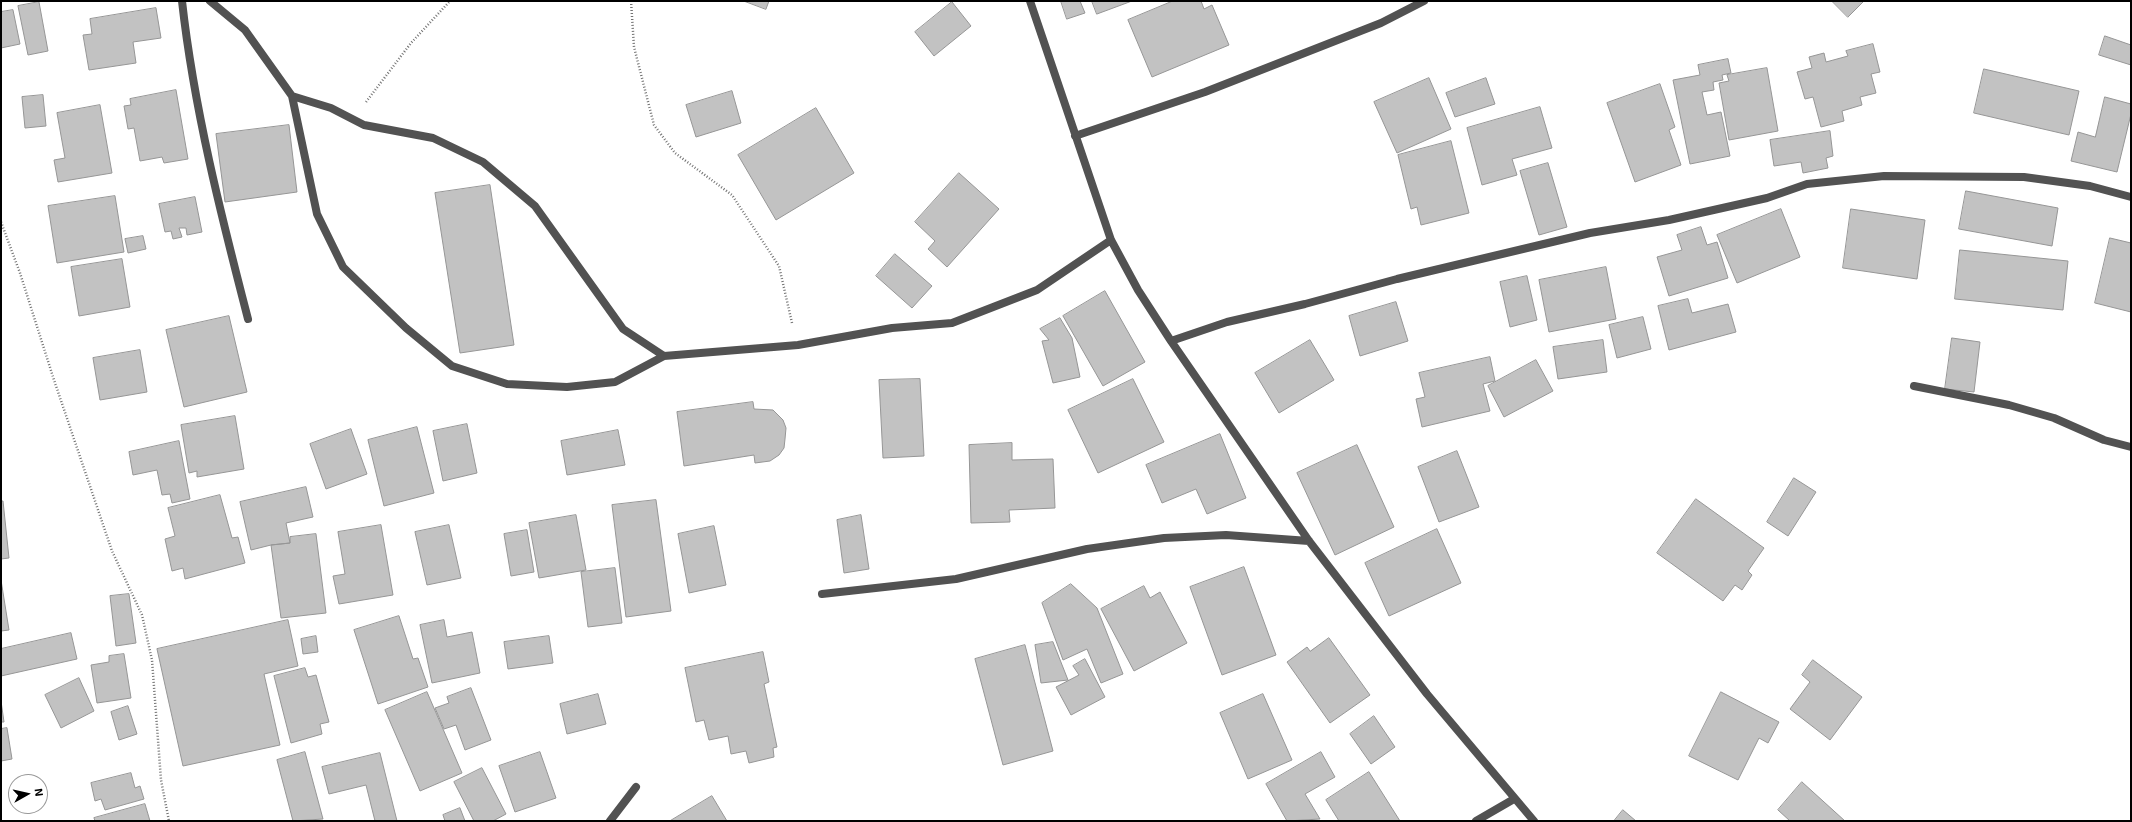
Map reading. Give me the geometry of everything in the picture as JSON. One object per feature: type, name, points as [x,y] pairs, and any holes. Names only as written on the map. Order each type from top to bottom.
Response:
[{"type":"street","points":[[182,1],[186,32],[216,194],[248,319]]},
{"type":"street","points":[[210,1],[245,30],[292,96],[317,214],[343,267],[406,328],[452,366],[507,384],[567,387],[615,382],[664,356],[798,345],[892,328],[952,324],[1037,290],[1111,240]]},
{"type":"street","points":[[1030,1],[1111,240],[1138,290],[1171,341],[1309,541],[1427,694],[1534,821]]},
{"type":"street","points":[[1075,136],[1233,81],[1381,23],[1424,1]]},
{"type":"street","points":[[292,96],[331,108],[364,125],[433,138],[483,162],[535,206],[623,329],[664,356]]},
{"type":"street","points":[[1171,341],[1227,322],[1305,304],[1397,279],[1590,233],[1669,220],[1767,198],[1807,184],[1884,176],[2024,177],[2090,186],[2131,197]]},
{"type":"street","points":[[1914,386],[2009,404],[2054,418],[2104,440],[2131,447]]},
{"type":"street","points":[[822,594],[956,579],[1087,549],[1164,538],[1226,535],[1309,541]]},
{"type":"street","points":[[610,821],[636,787]]},
{"type":"street","points":[[1476,821],[1514,799]]},
{"type":"path","points":[[353,119],[411,43],[450,1]]},
{"type":"path","points":[[631,1],[634,47],[654,125],[675,153],[732,195],[779,266],[798,345]]},
{"type":"path","points":[[1,222],[20,273],[54,380],[112,551],[142,615],[152,660],[161,780],[169,821]]},
{"type":"building","points":[[744,1],[769,1],[766,9]]},
{"type":"building","points":[[1061,1],[1080,1],[1085,13],[1067,19]]},
{"type":"building","points":[[1092,1],[1132,1],[1097,14]]},
{"type":"building","points":[[1173,1],[1201,1],[1204,9],[1212,5],[1229,45],[1152,77],[1128,20]]},
{"type":"building","points":[[1832,1],[1864,1],[1848,17]]},
{"type":"building","points":[[39,2],[48,51],[28,55],[18,6]]},
{"type":"building","points":[[952,2],[971,26],[934,56],[915,32]]},
{"type":"building","points":[[156,8],[161,38],[133,42],[136,63],[89,70],[83,35],[92,34],[90,19]]},
{"type":"building","points":[[13,10],[20,44],[1,48],[1,12]]},
{"type":"building","points":[[2105,36],[2131,45],[2131,65],[2099,55]]},
{"type":"building","points":[[1873,44],[1880,72],[1871,74],[1876,93],[1860,97],[1862,105],[1842,111],[1844,121],[1821,127],[1813,97],[1805,99],[1797,72],[1812,68],[1809,57],[1824,53],[1826,62],[1848,56],[1846,51]]},
{"type":"building","points":[[1728,59],[1731,73],[1722,75],[1723,80],[1713,82],[1714,90],[1702,92],[1707,115],[1721,112],[1730,156],[1690,164],[1673,80],[1700,75],[1698,65]]},
{"type":"building","points":[[1767,68],[1778,131],[1729,140],[1719,83],[1729,81],[1727,75]]},
{"type":"building","points":[[1984,69],[2079,91],[2069,135],[1974,113]]},
{"type":"building","points":[[1429,78],[1451,129],[1397,153],[1374,102]]},
{"type":"building","points":[[1486,78],[1495,104],[1455,117],[1446,93]]},
{"type":"building","points":[[1660,84],[1675,127],[1669,130],[1681,165],[1635,182],[1607,103]]},
{"type":"building","points":[[176,90],[188,159],[164,163],[162,157],[140,161],[134,128],[128,129],[124,106],[131,105],[130,99]]},
{"type":"building","points":[[732,91],[741,123],[696,137],[686,105]]},
{"type":"building","points":[[43,95],[46,126],[25,128],[22,97]]},
{"type":"building","points":[[2105,97],[2131,104],[2131,114],[2117,172],[2071,161],[2078,132],[2095,137]]},
{"type":"building","points":[[100,105],[112,173],[58,182],[54,160],[65,158],[57,113]]},
{"type":"building","points":[[1540,107],[1552,148],[1512,159],[1517,175],[1482,185],[1467,128]]},
{"type":"building","points":[[816,108],[854,173],[776,220],[738,155]]},
{"type":"building","points":[[289,125],[297,192],[225,202],[216,134]]},
{"type":"building","points":[[1830,131],[1833,156],[1826,158],[1828,168],[1803,173],[1801,162],[1774,166],[1770,140]]},
{"type":"building","points":[[1451,141],[1469,213],[1421,225],[1417,207],[1411,209],[1398,155]]},
{"type":"building","points":[[1548,163],[1567,227],[1539,235],[1520,171]]},
{"type":"building","points":[[959,173],[999,209],[947,267],[928,249],[935,241],[915,222]]},
{"type":"building","points":[[490,185],[514,345],[460,353],[435,193]]},
{"type":"building","points":[[1966,191],[2058,208],[2052,246],[1959,229]]},
{"type":"building","points":[[115,196],[124,252],[57,263],[48,206]]},
{"type":"building","points":[[195,197],[202,232],[187,235],[186,228],[179,228],[182,237],[173,239],[171,231],[165,232],[159,204]]},
{"type":"building","points":[[1781,209],[1800,257],[1737,283],[1717,235]]},
{"type":"building","points":[[1851,209],[1925,220],[1917,279],[1843,268]]},
{"type":"building","points":[[1701,227],[1707,245],[1717,242],[1728,278],[1669,296],[1657,257],[1682,250],[1677,235]]},
{"type":"building","points":[[143,236],[146,249],[128,253],[125,239]]},
{"type":"building","points":[[2110,238],[2131,243],[2131,312],[2095,303]]},
{"type":"building","points":[[1960,250],[2068,261],[2063,310],[1955,299]]},
{"type":"building","points":[[895,254],[932,286],[912,308],[876,276]]},
{"type":"building","points":[[122,259],[130,307],[79,316],[71,267]]},
{"type":"building","points":[[1606,267],[1616,319],[1549,332],[1539,280]]},
{"type":"building","points":[[1527,276],[1537,320],[1510,327],[1500,282]]},
{"type":"building","points":[[1105,291],[1145,362],[1103,386],[1063,316]]},
{"type":"building","points":[[1688,299],[1692,313],[1728,304],[1736,332],[1669,350],[1658,306]]},
{"type":"building","points":[[1396,302],[1408,341],[1360,356],[1349,316]]},
{"type":"building","points":[[229,316],[247,392],[184,407],[166,330]]},
{"type":"building","points":[[1643,317],[1651,349],[1617,358],[1609,325]]},
{"type":"building","points":[[1060,318],[1072,338],[1080,377],[1053,383],[1042,341],[1049,340],[1040,329]]},
{"type":"building","points":[[1952,338],[1980,342],[1974,392],[1945,389]]},
{"type":"building","points":[[1310,340],[1334,380],[1279,413],[1255,373]]},
{"type":"building","points":[[1603,340],[1607,372],[1558,379],[1553,347]]},
{"type":"building","points":[[140,350],[147,392],[100,400],[93,358]]},
{"type":"building","points":[[1490,357],[1495,381],[1483,384],[1490,411],[1422,427],[1416,399],[1425,397],[1419,373]]},
{"type":"building","points":[[1536,360],[1553,391],[1504,417],[1488,386]]},
{"type":"building","points":[[920,379],[924,456],[883,458],[879,380]]},
{"type":"building","points":[[1133,379],[1164,442],[1098,473],[1068,410]]},
{"type":"building","points":[[753,402],[754,409],[773,410],[783,420],[786,428],[784,448],[779,455],[770,461],[755,463],[754,455],[684,466],[677,412]]},
{"type":"building","points":[[235,416],[244,469],[197,477],[197,471],[189,473],[181,425]]},
{"type":"building","points":[[467,424],[477,473],[443,481],[433,431]]},
{"type":"building","points":[[417,427],[434,493],[384,506],[368,440]]},
{"type":"building","points":[[351,429],[367,474],[326,489],[310,444]]},
{"type":"building","points":[[618,430],[625,465],[567,475],[561,441]]},
{"type":"building","points":[[1220,434],[1246,498],[1207,514],[1196,489],[1162,503],[1146,465]]},
{"type":"building","points":[[179,441],[190,499],[172,503],[170,494],[162,495],[157,470],[133,475],[129,452]]},
{"type":"building","points":[[1012,443],[1012,460],[1053,459],[1055,508],[1009,510],[1010,522],[971,523],[969,445]]},
{"type":"building","points":[[1357,445],[1394,527],[1335,555],[1297,473]]},
{"type":"building","points":[[1457,451],[1479,507],[1439,522],[1418,467]]},
{"type":"building","points":[[1794,478],[1816,492],[1788,536],[1767,522]]},
{"type":"building","points":[[306,487],[313,517],[286,523],[290,543],[271,545],[251,550],[240,502]]},
{"type":"building","points":[[220,495],[232,538],[238,537],[245,563],[185,579],[183,568],[172,571],[165,539],[175,536],[168,508]]},
{"type":"building","points":[[1696,499],[1764,548],[1748,571],[1752,575],[1742,590],[1735,585],[1723,601],[1657,553]]},
{"type":"building","points":[[656,500],[671,611],[626,617],[612,505]]},
{"type":"building","points":[[1,501],[3,501],[9,558],[1,559]]},
{"type":"building","points":[[576,515],[586,570],[539,578],[529,523]]},
{"type":"building","points":[[861,515],[869,569],[844,573],[837,520]]},
{"type":"building","points":[[381,525],[393,595],[339,604],[333,576],[345,574],[338,532]]},
{"type":"building","points":[[449,525],[461,578],[427,585],[415,532]]},
{"type":"building","points":[[714,526],[726,585],[689,593],[678,534]]},
{"type":"building","points":[[1437,529],[1461,583],[1389,616],[1365,563]]},
{"type":"building","points":[[527,530],[534,572],[511,576],[504,534]]},
{"type":"building","points":[[316,534],[326,613],[281,618],[271,545],[290,543],[290,537]]},
{"type":"building","points":[[1244,567],[1276,655],[1222,675],[1190,587]]},
{"type":"building","points":[[615,568],[622,623],[588,627],[581,572]]},
{"type":"building","points":[[1,580],[9,630],[1,631]]},
{"type":"building","points":[[1071,584],[1097,608],[1123,674],[1101,683],[1087,649],[1063,660],[1042,603]]},
{"type":"building","points":[[1144,586],[1150,598],[1160,592],[1187,643],[1134,671],[1101,609]]},
{"type":"building","points":[[129,594],[136,643],[116,646],[110,596]]},
{"type":"building","points":[[399,616],[413,659],[418,658],[428,687],[378,704],[354,630]]},
{"type":"building","points":[[288,620],[298,666],[264,674],[280,745],[183,766],[157,649]]},
{"type":"building","points":[[444,620],[447,637],[472,632],[480,673],[432,683],[420,625]]},
{"type":"building","points":[[71,633],[77,659],[1,676],[1,649]]},
{"type":"building","points":[[316,636],[318,652],[303,654],[301,639]]},
{"type":"building","points":[[549,636],[553,663],[508,669],[504,642]]},
{"type":"building","points":[[1329,638],[1370,695],[1330,723],[1287,662],[1307,647],[1310,651]]},
{"type":"building","points":[[1053,642],[1068,680],[1041,683],[1035,645]]},
{"type":"building","points":[[1025,645],[1053,751],[1003,765],[975,659]]},
{"type":"building","points":[[763,652],[769,682],[764,684],[777,747],[773,748],[774,757],[749,763],[746,751],[731,754],[728,736],[709,740],[704,720],[696,722],[685,668]]},
{"type":"building","points":[[124,654],[131,698],[97,703],[91,665],[109,662],[109,656]]},
{"type":"building","points":[[1085,659],[1105,697],[1071,715],[1056,687],[1079,675],[1073,666]]},
{"type":"building","points":[[1813,660],[1862,697],[1830,740],[1790,709],[1810,682],[1802,675]]},
{"type":"building","points":[[305,668],[308,677],[316,675],[329,722],[320,724],[322,734],[291,743],[274,676]]},
{"type":"building","points":[[79,678],[94,711],[61,728],[45,695]]},
{"type":"building","points":[[471,688],[491,740],[465,750],[456,725],[444,729],[435,708],[449,703],[447,697]]},
{"type":"building","points":[[427,692],[462,773],[420,791],[385,710]]},
{"type":"building","points":[[1721,692],[1779,722],[1768,743],[1759,738],[1738,780],[1689,756]]},
{"type":"building","points":[[598,694],[606,724],[567,734],[560,704]]},
{"type":"building","points":[[1263,694],[1292,760],[1248,779],[1220,713]]},
{"type":"building","points":[[1,701],[4,722],[1,722]]},
{"type":"building","points":[[128,706],[137,734],[119,740],[111,712]]},
{"type":"building","points":[[1374,716],[1395,747],[1371,764],[1350,734]]},
{"type":"building","points":[[7,728],[12,759],[1,761],[1,729]]},
{"type":"building","points":[[305,752],[323,819],[293,821],[277,760]]},
{"type":"building","points":[[540,752],[556,798],[515,812],[499,766]]},
{"type":"building","points":[[1321,752],[1335,777],[1305,794],[1320,819],[1287,821],[1266,784]]},
{"type":"building","points":[[380,753],[397,821],[375,821],[366,785],[329,794],[322,767]]},
{"type":"building","points":[[482,768],[506,814],[493,821],[474,821],[454,782]]},
{"type":"building","points":[[1369,772],[1400,821],[1339,821],[1326,800]]},
{"type":"building","points":[[131,773],[135,788],[140,786],[144,799],[105,810],[101,799],[95,801],[91,783]]},
{"type":"building","points":[[1802,782],[1845,821],[1790,821],[1778,810]]},
{"type":"building","points":[[712,796],[727,821],[670,821]]},
{"type":"building","points":[[145,804],[150,821],[95,821],[94,818]]},
{"type":"building","points":[[460,808],[465,821],[445,821],[443,815]]},
{"type":"building","points":[[1623,810],[1636,821],[1614,821]]}]
